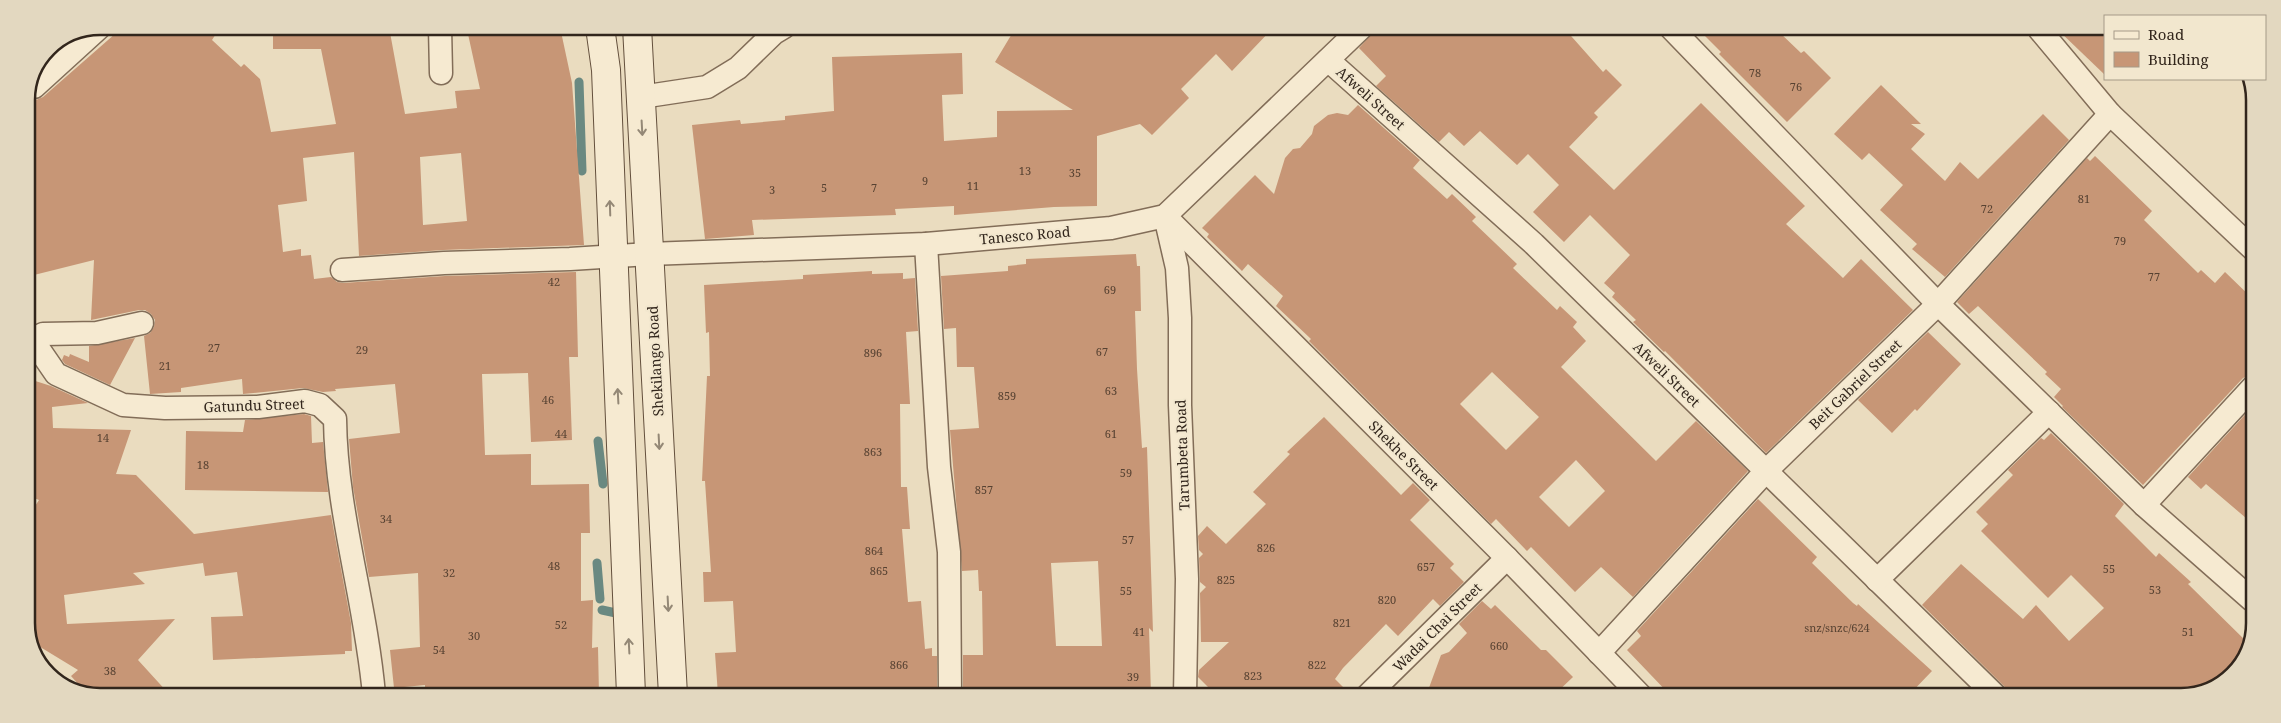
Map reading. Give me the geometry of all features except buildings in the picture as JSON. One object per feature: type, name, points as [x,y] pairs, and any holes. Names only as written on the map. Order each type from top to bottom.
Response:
[{"type":"main road","points":[[601,35],[606,70],[631,688]]},
{"type":"main road","name":"Shekilango Road","points":[[637,35],[673,688]]},
{"type":"street","points":[[440,35],[441,74]]},
{"type":"street","points":[[641,97],[707,87],[738,68],[772,35]]},
{"type":"street","points":[[1165,216],[1354,35]]},
{"type":"street","points":[[1679,35],[1938,304],[2144,504],[2246,595]]},
{"type":"street","points":[[2044,35],[2110,114],[2246,242]]},
{"type":"street","points":[[37,84],[90,36]]},
{"type":"street","name":"Afweli Street","points":[[1328,60],[1534,244],[1989,688]]},
{"type":"street","name":"Beit Gabriel Street","points":[[1599,653],[1766,471],[1938,304],[2110,114]]},
{"type":"street","name":"Tanesco Road","points":[[342,270],[444,263],[926,244],[1111,228],[1165,216]]},
{"type":"street","name":"Shekhe Street","points":[[1165,216],[1507,558],[1633,688]]},
{"type":"street","name":"Tarumbeta Road","points":[[1165,216],[1177,268],[1180,318],[1180,405],[1187,579],[1185,688]]},
{"type":"street","points":[[926,244],[939,467],[949,552],[950,688]]},
{"type":"street","points":[[35,338],[43,334],[97,334],[142,323]]},
{"type":"street","name":"Gatundu Street","points":[[35,348],[56,374],[122,405],[165,408],[258,407],[305,401],[320,405],[335,419],[339,488],[369,647],[373,688]]},
{"type":"street","points":[[2144,504],[2246,395]]},
{"type":"street","points":[[1877,580],[2049,412]]},
{"type":"street","name":"Wadai Chai Street","points":[[1375,688],[1507,558]]},
{"type":"waterway","points":[[579,82],[582,171]]},
{"type":"waterway","points":[[598,441],[603,484]]},
{"type":"waterway","points":[[597,563],[600,599]]},
{"type":"waterway","points":[[602,610],[616,613]]}]
